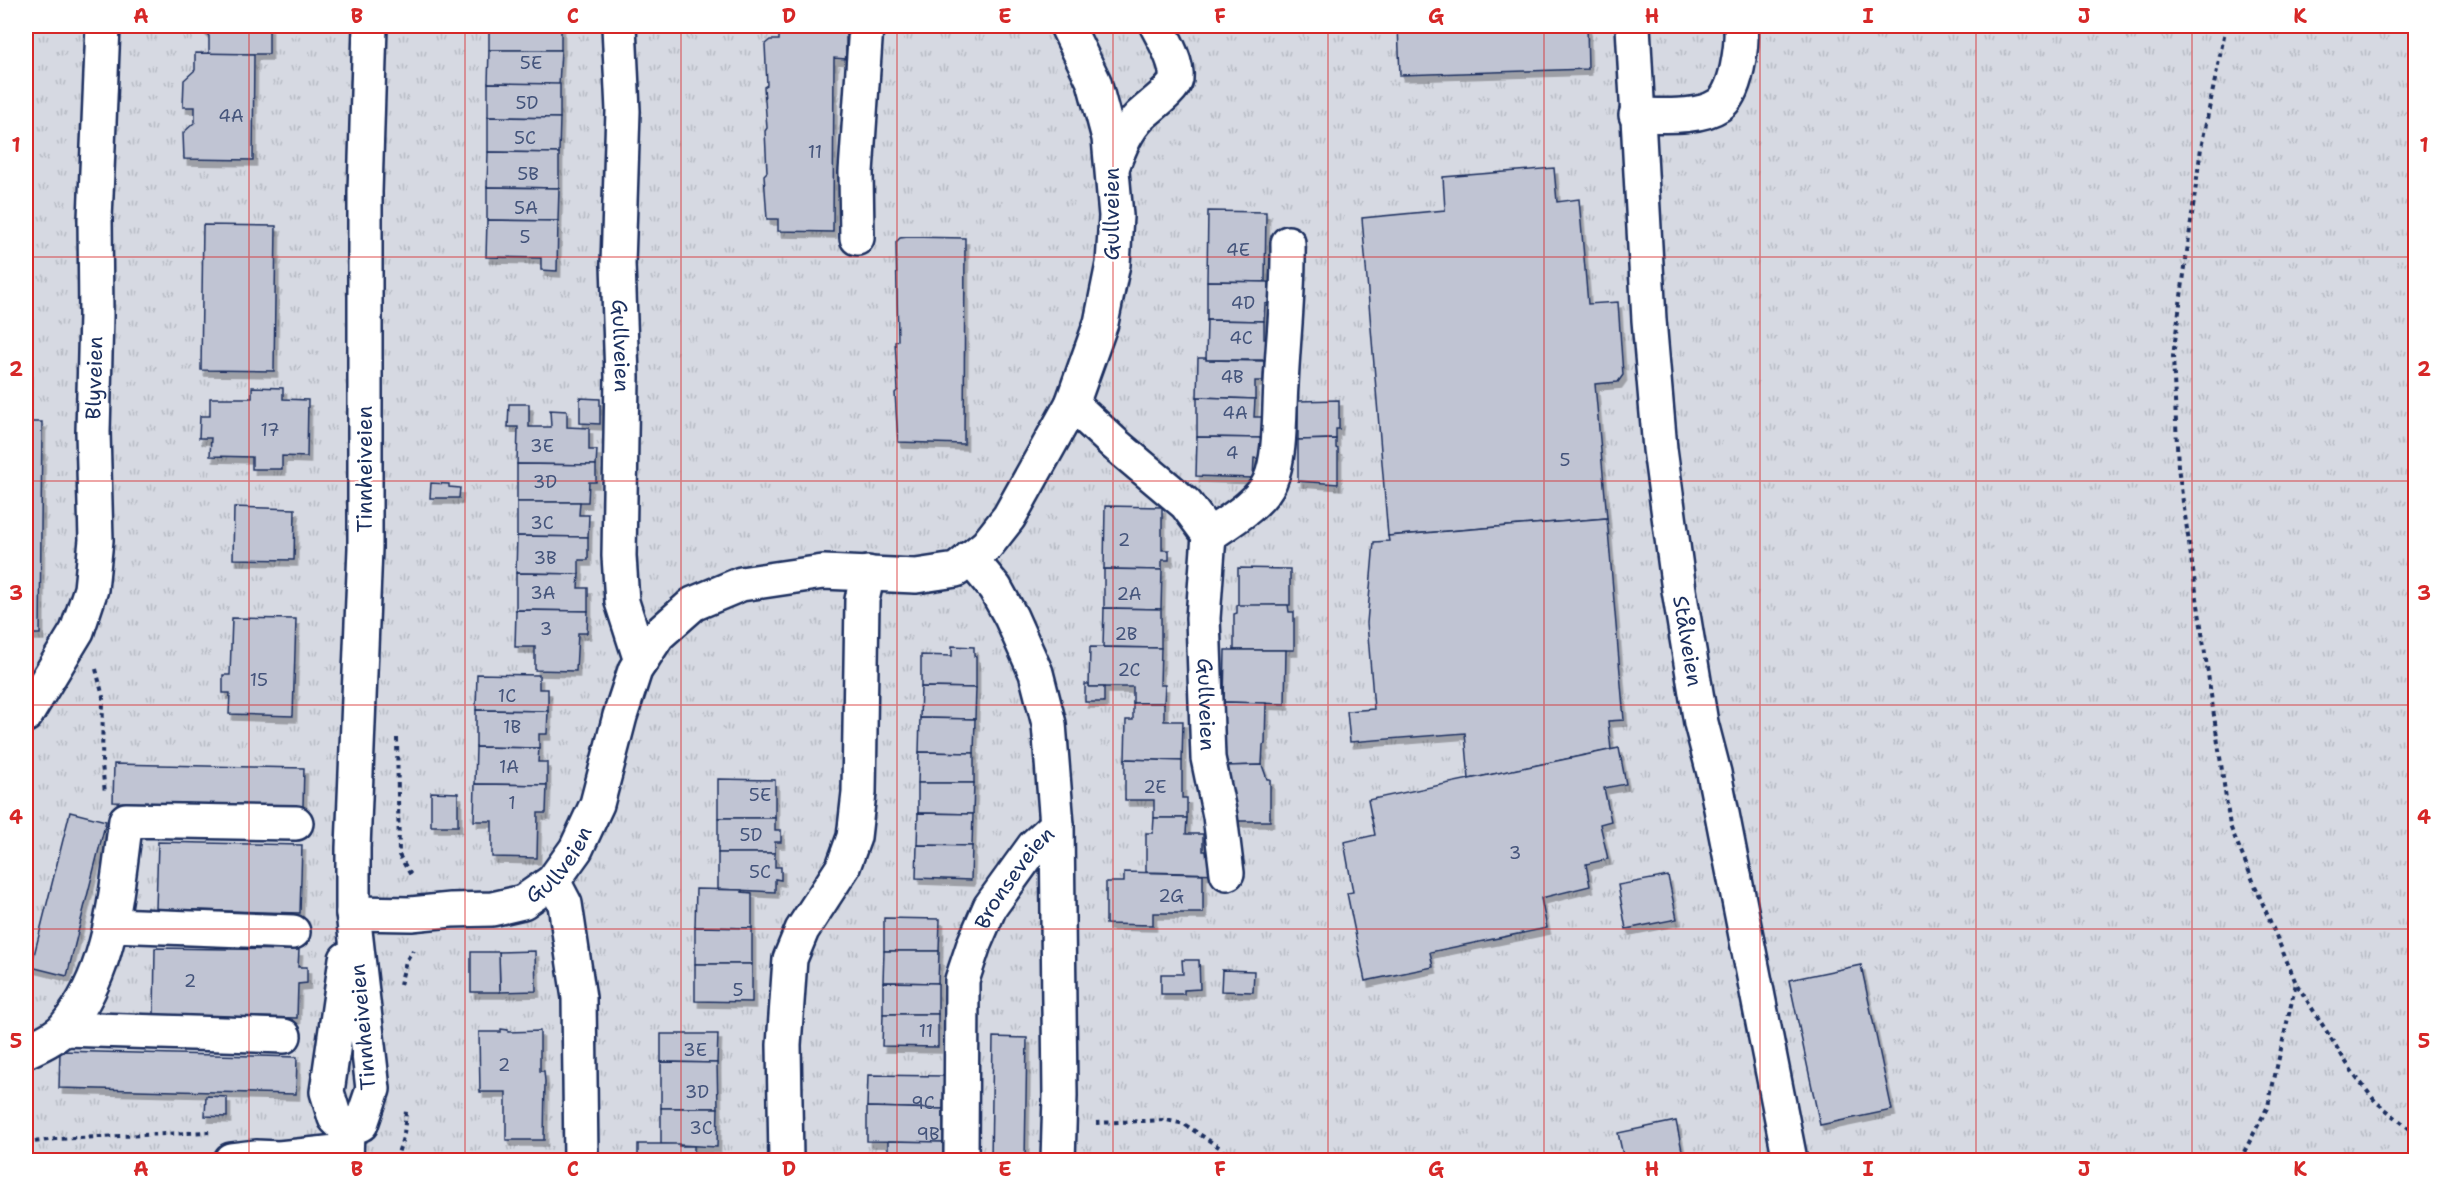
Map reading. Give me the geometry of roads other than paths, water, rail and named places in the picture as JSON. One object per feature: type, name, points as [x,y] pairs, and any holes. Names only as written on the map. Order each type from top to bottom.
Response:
[{"type":"street","name":"Blyveien","points":[[26,715],[77,631],[91,589],[96,540],[93,432],[96,315],[95,219],[103,26]]},
{"type":"street","name":"Tinnheiveien","points":[[346,1147],[361,1124],[373,1089],[353,913],[354,801],[365,548],[365,192],[370,26]]},
{"type":"street","name":"Gullveien","points":[[619,26],[623,111],[618,264],[622,377],[619,556],[622,602],[641,661]]},
{"type":"street","points":[[857,238],[856,172],[866,26]]},
{"type":"street","name":"Gullveien","points":[[353,913],[411,914],[492,909],[523,902],[553,881],[576,849],[597,804],[620,716],[635,670],[658,635],[693,604],[741,584],[823,572],[916,576],[956,570],[987,545],[1009,517],[1072,404],[1093,349],[1109,289],[1116,216],[1109,138],[1094,82],[1067,26]]},
{"type":"street","points":[[1113,165],[1126,135],[1138,117],[1172,87],[1176,80],[1175,68],[1157,26]]},
{"type":"street","name":"Stålveien","points":[[1633,26],[1648,320],[1660,449],[1679,590],[1701,723],[1714,773],[1790,1161]]},
{"type":"street","points":[[1636,115],[1697,112],[1721,104],[1736,80],[1741,26]]},
{"type":"street","points":[[1072,404],[1185,504],[1209,535],[1252,505],[1270,482],[1278,443],[1288,287],[1288,243]]},
{"type":"street","name":"Gullveien","points":[[1209,535],[1203,618],[1208,758],[1220,816],[1227,873]]},
{"type":"street","points":[[970,558],[995,588],[1011,617],[1036,673],[1049,724],[1057,825]]},
{"type":"street","points":[[786,1161],[784,1045],[790,959],[802,930],[843,867],[854,837],[859,793],[862,600],[868,573]]},
{"type":"street","points":[[26,1051],[64,1029],[91,988],[112,925],[126,820],[296,823]]},
{"type":"street","name":"Bronseveien","points":[[1057,825],[1058,1161]]},
{"type":"street","name":"Bronseveien","points":[[961,1161],[962,980],[990,907],[1034,846],[1057,825]]},
{"type":"street","points":[[553,881],[565,904],[579,998],[581,1161]]},
{"type":"street","name":"Tinnheiveien","points":[[346,1147],[327,1092],[353,913]]},
{"type":"street","points":[[112,925],[293,932]]},
{"type":"street","points":[[64,1029],[284,1036]]},
{"type":"street","points":[[231,1161],[256,1156],[279,1158],[346,1147]]}]
